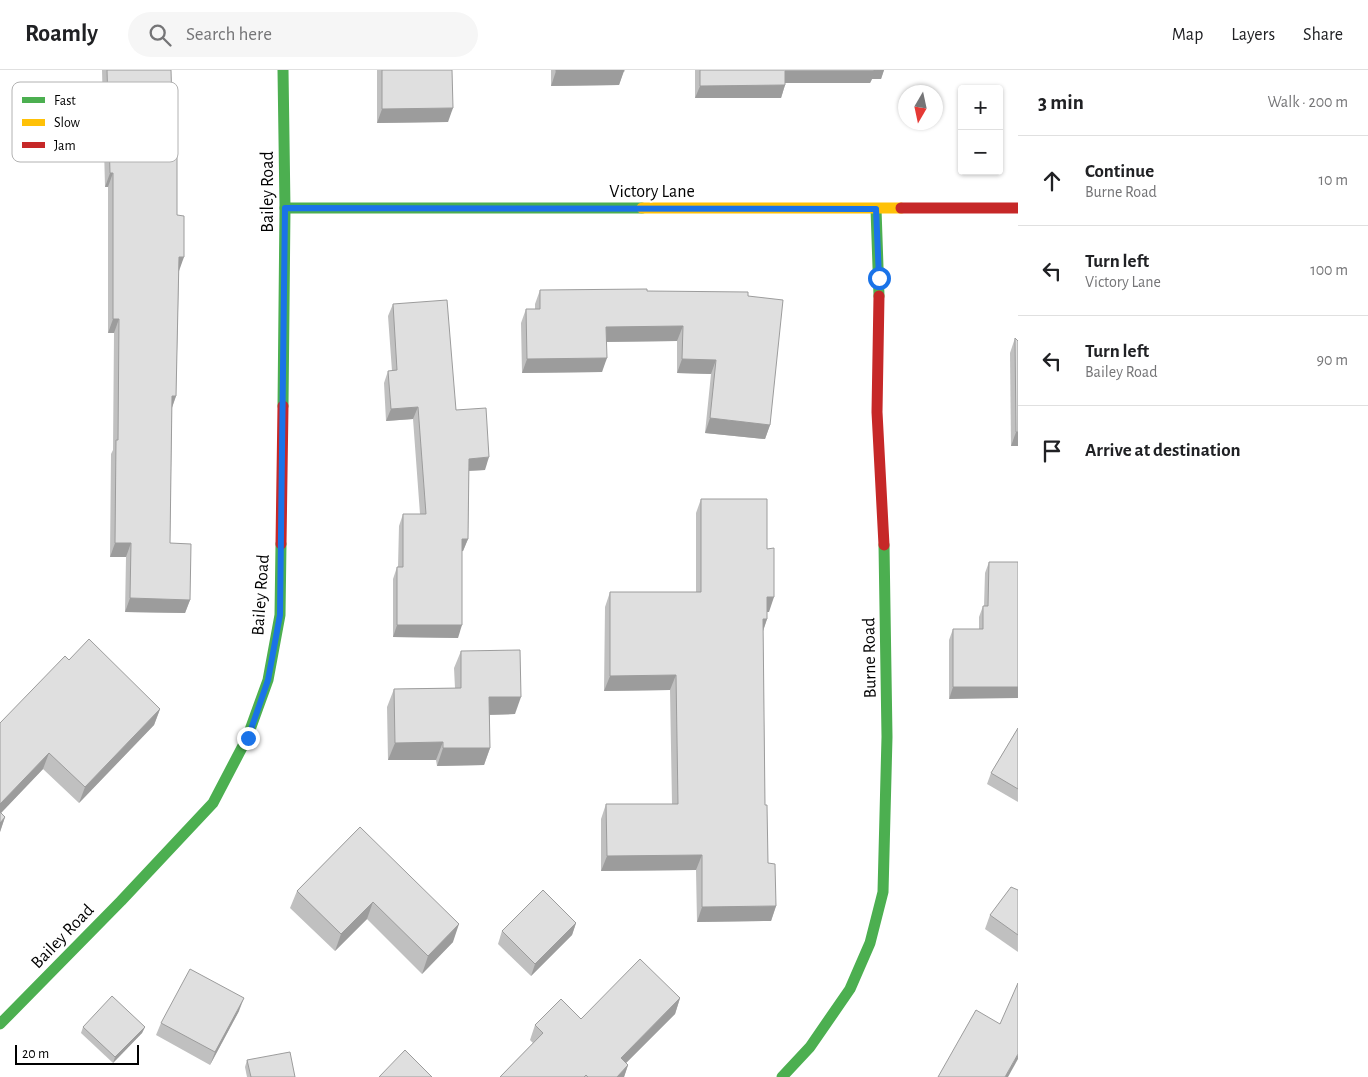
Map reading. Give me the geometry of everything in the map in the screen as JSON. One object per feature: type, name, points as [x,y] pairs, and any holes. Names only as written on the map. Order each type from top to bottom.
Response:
[{"type":"street","name":"Bailey Road","points":[[0,1024],[121,901],[213,803],[248,738],[268,680],[280,615],[285,208],[283,70]]},
{"type":"street","name":"Victory Lane","points":[[285,208],[1018,208]]},
{"type":"street","name":"Burne Road","points":[[782,1077],[810,1047],[850,989],[870,943],[883,892],[887,737],[886,593],[877,412],[879,278],[876,209]]},
{"type":"building","points":[[107,70],[171,70],[171,82],[107,82]]},
{"type":"building","points":[[382,70],[452,70],[453,108],[382,109]]},
{"type":"building","points":[[624,70],[624,71],[556,71]]},
{"type":"building","points":[[700,70],[874,71],[785,71],[785,85],[700,86]]},
{"type":"building","points":[[110,162],[177,162],[177,215],[184,216],[184,257],[179,257],[176,396],[172,396],[170,543],[191,544],[190,600],[130,598],[131,543],[115,543],[119,319],[113,319],[113,173],[110,173]]},
{"type":"building","points":[[647,289],[647,291],[748,292],[748,296],[783,300],[770,425],[710,418],[716,360],[682,359],[683,326],[606,327],[607,358],[527,359],[526,309],[540,309],[540,290]]},
{"type":"building","points":[[447,300],[456,410],[486,408],[489,457],[469,459],[468,539],[462,539],[462,625],[397,625],[397,567],[403,567],[403,514],[426,514],[418,407],[391,409],[388,371],[397,370],[393,304]]},
{"type":"building","points":[[1015,338],[1018,341],[1018,432],[1016,432]]},
{"type":"building","points":[[701,499],[767,499],[767,549],[774,548],[774,597],[767,597],[767,619],[763,619],[765,805],[767,805],[768,863],[775,864],[776,906],[702,907],[702,855],[607,856],[606,804],[678,804],[676,675],[610,676],[610,592],[701,592]]},
{"type":"building","points":[[989,562],[1018,562],[1018,687],[953,687],[953,629],[983,629],[983,606],[988,606]]},
{"type":"building","points":[[89,639],[160,709],[85,787],[49,753],[0,804],[0,723],[65,656],[69,660]]},
{"type":"building","points":[[520,650],[521,697],[489,697],[490,748],[443,748],[443,742],[395,743],[394,689],[461,688],[461,651]]},
{"type":"building","points":[[1018,728],[1018,789],[991,773]]},
{"type":"building","points":[[0,812],[5,817],[0,823]]},
{"type":"building","points":[[360,827],[459,924],[428,956],[373,902],[341,934],[297,891]]},
{"type":"building","points":[[1011,887],[1018,890],[1018,935],[990,915]]},
{"type":"building","points":[[543,890],[576,923],[535,964],[502,931]]},
{"type":"building","points":[[640,959],[680,998],[621,1058],[628,1065],[617,1077],[588,1077],[586,1075],[584,1077],[500,1077],[543,1033],[535,1025],[561,999],[581,1019]]},
{"type":"building","points":[[190,969],[244,998],[215,1052],[161,1023]]},
{"type":"building","points":[[1018,983],[1018,1054],[1005,1077],[938,1077],[976,1010],[1000,1024]]},
{"type":"building","points":[[112,996],[145,1027],[115,1057],[83,1027]]},
{"type":"building","points":[[405,1050],[432,1077],[379,1077]]},
{"type":"building","points":[[290,1052],[295,1077],[251,1077],[247,1060]]},
{"type":"traffic: fast","points":[[283,70],[285,208],[283,406]]},
{"type":"traffic: fast","points":[[285,208],[642,208]]},
{"type":"traffic: fast","points":[[876,209],[879,296]]},
{"type":"traffic: fast","points":[[0,1024],[121,901],[213,803],[247,738],[268,680],[280,615],[281,544]]},
{"type":"traffic: fast","points":[[782,1077],[810,1047],[850,989],[870,943],[883,892],[887,737],[884,545]]},
{"type":"traffic: slow","points":[[642,208],[901,208]]},
{"type":"traffic: jam","points":[[901,208],[1018,208]]},
{"type":"traffic: jam","points":[[879,296],[877,412],[884,545]]},
{"type":"traffic: jam","points":[[281,544],[283,406]]},
{"type":"route","points":[[248,738],[268,680],[280,615],[285,208],[876,209],[879,278]]}]
